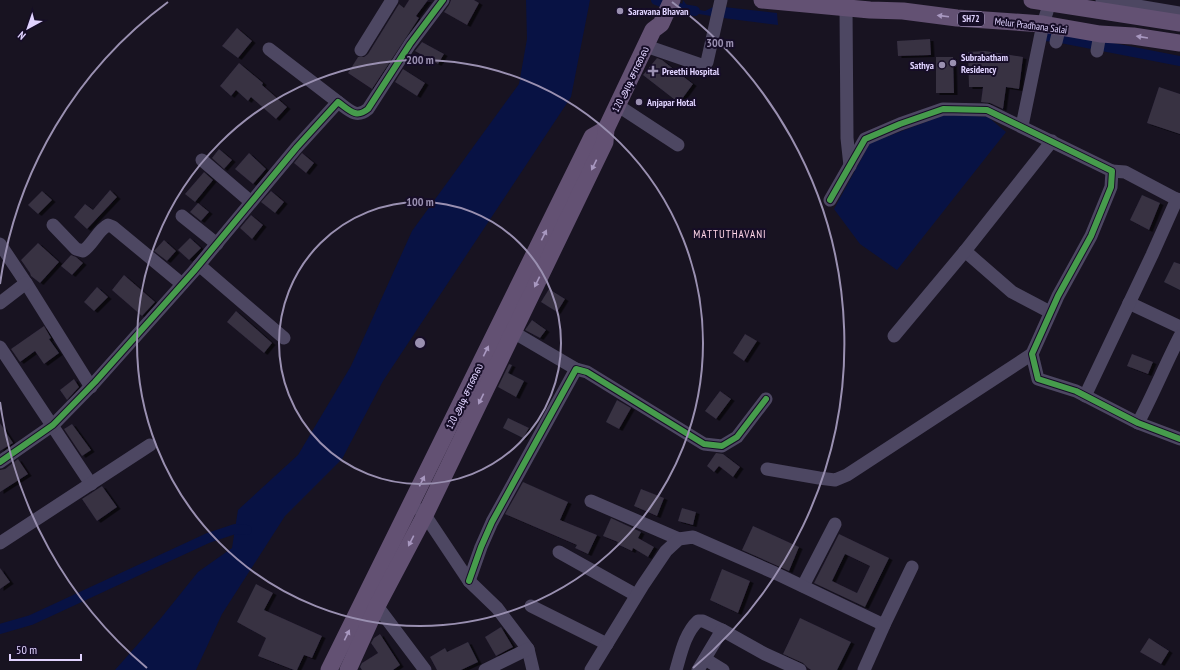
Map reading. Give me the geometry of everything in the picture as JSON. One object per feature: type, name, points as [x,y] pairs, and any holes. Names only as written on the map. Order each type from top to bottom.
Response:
[{"type":"main road","name":"Melur Pradhana Salai","points":[[762,0],[870,10],[904,5],[957,18],[1048,17],[1175,12]]},
{"type":"main road","name":"120 அடி சாலை","points":[[351,668],[378,606],[425,515],[605,142],[606,129],[653,30],[661,24],[665,4]]},
{"type":"main road","name":"Melur Pradhana Salai","points":[[1048,17],[1098,42],[1133,36],[1180,43]]},
{"type":"main road","name":"120 அடி சாலை","points":[[329,670],[592,137],[606,129]]},
{"type":"street","points":[[361,50],[392,0]]},
{"type":"street","points":[[269,49],[355,114],[363,114],[368,109],[410,44],[443,0]]},
{"type":"street","points":[[1102,0],[1175,12]]},
{"type":"street","points":[[646,46],[704,66],[707,62],[719,7]]},
{"type":"street","points":[[846,8],[847,138],[850,166]]},
{"type":"street","points":[[1022,126],[1048,17]]},
{"type":"street","points":[[0,462],[53,425],[90,387],[199,265],[297,147],[338,102]]},
{"type":"street","points":[[617,105],[678,145]]},
{"type":"street","points":[[830,200],[865,139],[900,124],[943,109],[987,110],[1112,171],[1125,172],[1178,200],[1085,396]]},
{"type":"street","points":[[894,336],[1052,141]]},
{"type":"street","points":[[202,160],[251,202]]},
{"type":"street","points":[[767,468],[835,480],[847,475],[1032,354],[1050,312],[1090,236],[1111,187],[1112,171]]},
{"type":"street","points":[[182,216],[217,244]]},
{"type":"street","points":[[53,225],[76,249],[83,251],[89,247],[104,227],[108,225],[113,227],[182,284]]},
{"type":"street","points":[[0,244],[90,387]]},
{"type":"street","points":[[965,250],[1012,292],[1050,312]]},
{"type":"street","points":[[199,265],[284,338]]},
{"type":"street","points":[[0,303],[26,284]]},
{"type":"street","points":[[1129,303],[1180,327]]},
{"type":"street","points":[[513,332],[576,369],[587,372],[704,444],[722,446],[737,437],[766,400]]},
{"type":"street","points":[[1138,423],[1151,400],[1180,336]]},
{"type":"street","points":[[0,347],[91,484]]},
{"type":"street","points":[[1032,354],[1038,379],[1076,391],[1138,423],[1180,439]]},
{"type":"street","points":[[469,581],[492,522],[576,369]]},
{"type":"street","points":[[0,543],[150,445]]},
{"type":"street","points":[[591,501],[679,539],[693,537],[803,586],[884,625]]},
{"type":"street","points":[[412,502],[425,515],[469,581],[497,608],[528,648],[533,670]]},
{"type":"street","points":[[803,586],[835,524]]},
{"type":"street","points":[[591,670],[636,595],[666,551],[679,539]]},
{"type":"street","points":[[559,552],[636,595]]},
{"type":"street","points":[[864,670],[912,567]]},
{"type":"street","points":[[378,606],[425,670]]},
{"type":"street","points":[[531,606],[607,644]]},
{"type":"street","points":[[676,670],[686,638],[693,625],[698,621],[703,621],[722,630],[765,654],[800,670]]},
{"type":"street","points":[[722,630],[702,665],[723,670]]},
{"type":"street","points":[[485,670],[528,648]]},
{"type":"shaded area","points":[[526,0],[590,0],[571,97],[383,381],[342,459],[285,516],[222,614],[196,670],[115,670],[161,618],[198,572],[232,548],[238,510],[298,455],[351,366],[412,231],[519,84],[527,39]]},
{"type":"shaded area","points":[[683,0],[689,8],[705,11],[715,6],[711,16],[681,11]]},
{"type":"shaded area","points":[[724,7],[777,13],[778,25],[723,18]]},
{"type":"shaded area","points":[[947,114],[988,117],[1006,132],[897,270],[860,244],[834,209],[870,143]]},
{"type":"building","points":[[409,0],[428,0],[416,16],[419,18],[372,89],[348,73],[358,57],[364,57],[368,54],[399,4],[404,8]]},
{"type":"building","points":[[451,0],[474,0],[479,3],[467,25],[444,12]]},
{"type":"building","points":[[237,28],[252,41],[238,58],[222,46]]},
{"type":"building","points":[[930,39],[931,55],[898,56],[897,41]]},
{"type":"building","points":[[422,42],[444,54],[438,64],[415,51]]},
{"type":"building","points":[[985,51],[1023,57],[1019,89],[1006,87],[1003,109],[990,103],[981,102],[983,87],[969,87],[968,52]]},
{"type":"building","points":[[936,57],[953,57],[954,93],[936,93]]},
{"type":"building","points":[[657,58],[662,60],[693,84],[679,103],[643,75]]},
{"type":"building","points":[[239,63],[263,83],[262,85],[287,107],[276,119],[251,97],[248,101],[236,90],[231,96],[220,86]]},
{"type":"building","points":[[403,69],[425,83],[417,96],[395,82]]},
{"type":"building","points":[[1159,87],[1180,94],[1180,134],[1147,123]]},
{"type":"building","points":[[219,149],[232,160],[224,169],[212,158]]},
{"type":"building","points":[[249,153],[266,169],[253,184],[235,169]]},
{"type":"building","points":[[302,153],[314,163],[306,173],[294,163]]},
{"type":"building","points":[[204,172],[213,180],[195,202],[185,194]]},
{"type":"building","points":[[110,190],[117,197],[87,229],[74,217],[85,204],[93,210]]},
{"type":"building","points":[[42,191],[52,200],[38,214],[28,205]]},
{"type":"building","points":[[271,191],[284,202],[275,213],[261,202]]},
{"type":"building","points":[[1142,195],[1160,203],[1149,230],[1130,220]]},
{"type":"building","points":[[198,203],[209,212],[201,221],[190,212]]},
{"type":"building","points":[[251,215],[263,225],[252,239],[240,228]]},
{"type":"building","points":[[190,238],[201,248],[189,260],[178,250]]},
{"type":"building","points":[[164,240],[176,251],[167,261],[154,251]]},
{"type":"building","points":[[38,243],[59,262],[40,283],[31,276],[21,260]]},
{"type":"building","points":[[71,255],[83,263],[72,275],[61,266]]},
{"type":"building","points":[[1174,262],[1180,264],[1180,290],[1164,282]]},
{"type":"building","points":[[124,275],[155,302],[142,316],[112,290]]},
{"type":"building","points":[[97,287],[108,297],[94,311],[84,302]]},
{"type":"building","points":[[549,289],[565,299],[557,312],[541,302]]},
{"type":"building","points":[[236,311],[272,343],[264,353],[227,322]]},
{"type":"building","points":[[532,320],[546,330],[540,338],[525,330]]},
{"type":"building","points":[[44,326],[51,338],[49,339],[59,353],[44,364],[35,351],[20,362],[11,349]]},
{"type":"building","points":[[745,334],[757,341],[744,361],[733,353]]},
{"type":"building","points":[[1132,354],[1153,362],[1148,374],[1127,366]]},
{"type":"building","points":[[509,364],[512,365],[508,373],[524,381],[516,397],[498,387]]},
{"type":"building","points":[[74,379],[79,387],[67,400],[60,390]]},
{"type":"building","points":[[720,391],[731,399],[716,419],[705,411]]},
{"type":"building","points":[[617,400],[631,408],[619,429],[606,422]]},
{"type":"building","points":[[508,418],[529,428],[523,438],[503,428]]},
{"type":"building","points":[[0,423],[13,443],[0,451]]},
{"type":"building","points":[[72,424],[91,450],[82,456],[64,429]]},
{"type":"building","points":[[716,453],[723,454],[740,467],[733,477],[719,466],[714,472],[707,466]]},
{"type":"building","points":[[18,459],[28,474],[0,492],[0,470],[5,469]]},
{"type":"building","points":[[523,482],[568,502],[560,520],[597,535],[588,554],[575,548],[577,545],[505,514]]},
{"type":"building","points":[[102,486],[117,507],[97,521],[82,499]]},
{"type":"building","points":[[641,489],[664,498],[657,516],[634,506]]},
{"type":"building","points":[[682,508],[696,512],[693,525],[678,521]]},
{"type":"building","points":[[611,518],[641,532],[638,538],[654,547],[648,557],[633,548],[632,551],[617,544],[618,542],[603,536]]},
{"type":"building","points":[[753,526],[799,547],[789,571],[742,550]]},
{"type":"building","points":[[839,534],[889,558],[865,607],[814,583]],"holes":[[[845,554],[870,566],[857,593],[832,581]]]},
{"type":"building","points":[[0,568],[10,582],[0,589]]},
{"type":"building","points":[[722,569],[750,581],[738,613],[710,600]]},
{"type":"building","points":[[256,584],[273,593],[264,610],[322,636],[312,658],[304,655],[297,670],[258,656],[266,638],[237,622]]},
{"type":"building","points":[[800,618],[851,642],[837,670],[811,670],[803,663],[783,654]]},
{"type":"building","points":[[501,627],[513,647],[496,656],[485,637]]},
{"type":"building","points":[[380,634],[400,665],[393,670],[362,670],[360,667],[362,663],[378,653],[371,643],[374,638]]},
{"type":"building","points":[[1149,638],[1169,651],[1161,664],[1140,652]]},
{"type":"building","points":[[468,642],[478,662],[461,670],[437,670],[430,657],[445,648],[447,652]]},
{"type":"waterway","points":[[656,0],[682,9],[695,11]]},
{"type":"waterway","points":[[1044,36],[1180,61]]},
{"type":"waterway","points":[[0,629],[31,620],[208,538],[235,529],[247,530]]},
{"type":"cycle path","points":[[0,462],[53,425],[95,382],[194,271],[297,147],[338,102],[356,113],[364,112],[368,109],[410,44],[443,0]]},
{"type":"cycle path","points":[[830,200],[865,139],[900,124],[943,109],[987,110],[1112,171],[1111,187],[1091,236],[1058,296],[1032,354],[1038,379],[1076,391],[1138,423],[1180,439]]},
{"type":"cycle path","points":[[469,581],[492,522],[576,369],[587,372],[704,444],[722,446],[737,437],[766,399]]},
{"type":"place","name":"Saravana Bhavan","points":[[620,11]]},
{"type":"place","name":"Subrabatham Residency","points":[[953,63]]},
{"type":"place","name":"Sathya","points":[[942,65]]},
{"type":"place","name":"Preethi Hospital","points":[[653,71]]},
{"type":"place","name":"Anjapar Hotal","points":[[639,102]]},
{"type":"district","name":"MATTUTHAVANI","points":[[730,234]]}]
